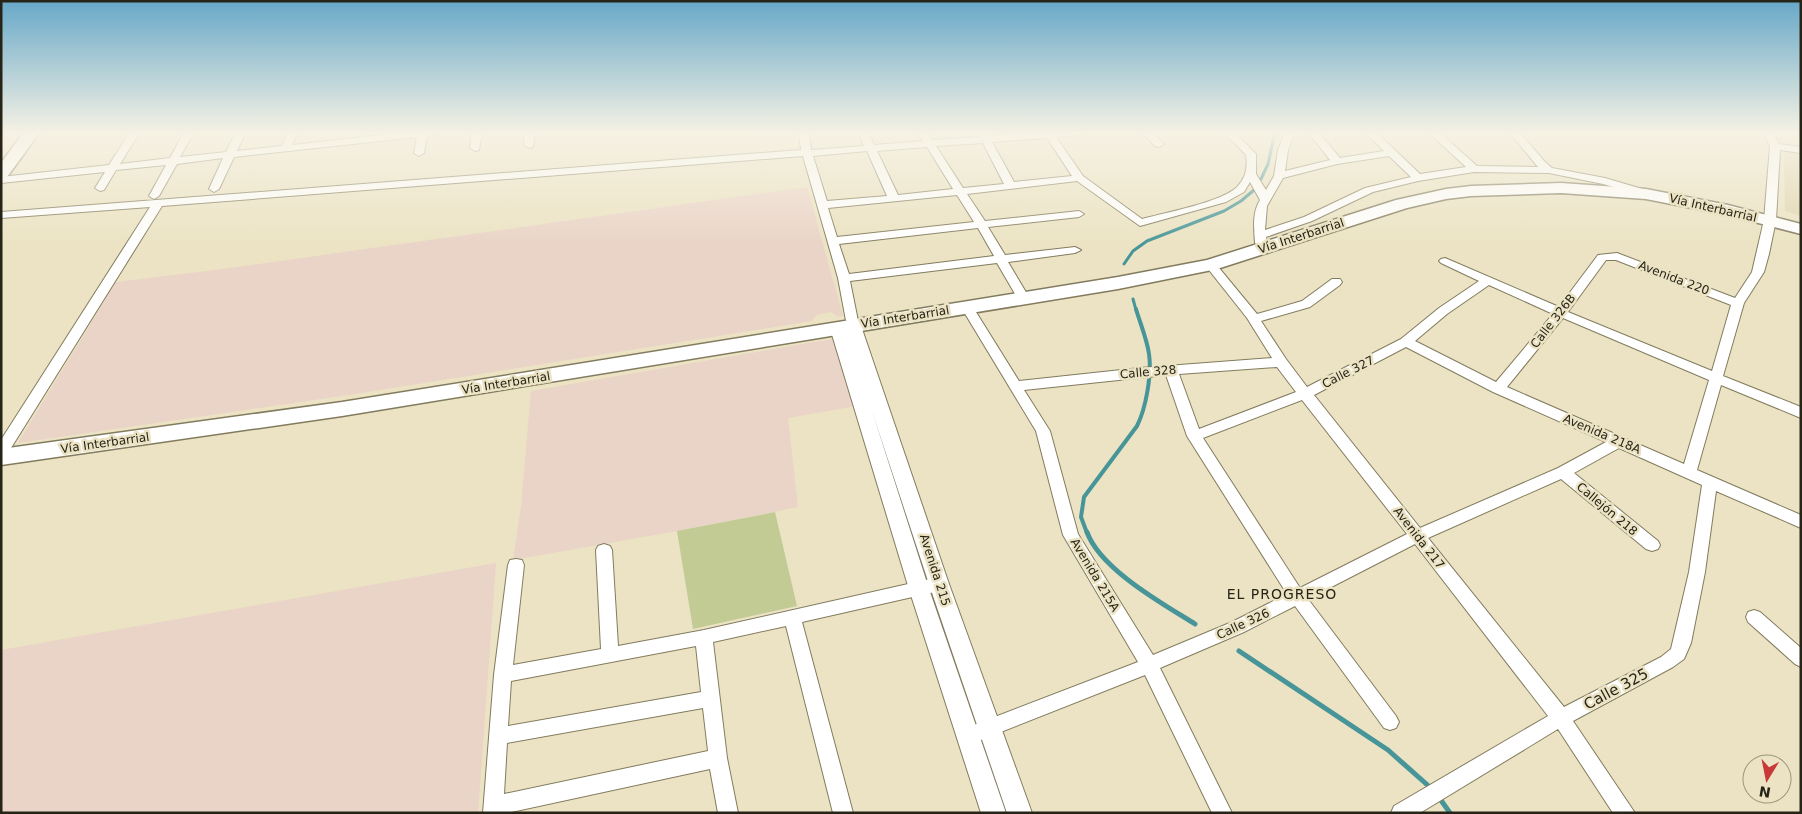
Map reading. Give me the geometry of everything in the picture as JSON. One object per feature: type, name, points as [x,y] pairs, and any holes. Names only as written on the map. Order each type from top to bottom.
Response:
[{"type":"main road","name":"Vía Interbarrial","points":[[1,458],[342,409],[1024,299],[1211,265],[1261,242],[1446,194],[1528,188],[1585,189],[1646,194],[1688,201],[1801,229]]},
{"type":"street","points":[[1,173],[63,170]]},
{"type":"street","points":[[1,180],[63,170]]},
{"type":"street","points":[[100,188],[111,170]]},
{"type":"street","points":[[1,452],[155,200],[169,170]]},
{"type":"street","points":[[214,189],[223,170]]},
{"type":"street","points":[[1,215],[155,200],[580,170]]},
{"type":"street","points":[[812,170],[844,278],[846,327]]},
{"type":"street","points":[[881,170],[894,198]]},
{"type":"street","points":[[945,170],[981,224],[1024,299]]},
{"type":"street","points":[[1002,170],[1011,187]]},
{"type":"street","points":[[1074,170],[1079,178],[1140,223],[1232,196],[1246,184],[1251,170]]},
{"type":"street","points":[[1281,170],[1280,176],[1265,199],[1260,215],[1261,242],[1368,190],[1418,178],[1468,170]]},
{"type":"street","points":[[1280,176],[1303,170]]},
{"type":"street","points":[[1409,170],[1418,178]]},
{"type":"street","points":[[1549,170],[1605,181],[1646,194]]},
{"type":"street","points":[[1688,471],[1738,303],[1758,272],[1770,220],[1773,170]]},
{"type":"street","points":[[1251,174],[1265,199]]},
{"type":"street","points":[[822,205],[1011,187],[1079,178]]},
{"type":"street","points":[[833,241],[1079,214]]},
{"type":"street","points":[[844,278],[1075,250]]},
{"type":"street","name":"Avenida 220","points":[[1609,255],[1617,256],[1738,303]]},
{"type":"street","name":"Calle 326B","points":[[1498,389],[1561,313],[1602,257],[1609,255]]},
{"type":"street","points":[[1445,261],[1561,313],[1801,414]]},
{"type":"street","name":"Avenida 217","points":[[1211,265],[1254,319],[1281,362],[1305,394],[1560,718],[1625,813]]},
{"type":"street","name":"Calle 327","points":[[1194,436],[1305,394],[1406,342],[1443,310],[1487,280]]},
{"type":"street","points":[[1254,319],[1306,304],[1336,282]]},
{"type":"street","name":"Avenida 215A","points":[[967,307],[1043,431],[1072,534],[1149,665],[1222,813]]},
{"type":"street","name":"Avenida 215","points":[[846,327],[1020,813]]},
{"type":"street","name":"Avenida 215","points":[[846,327],[919,589],[994,813]]},
{"type":"street","name":"Avenida 218A","points":[[1406,342],[1498,389],[1710,480],[1801,522]]},
{"type":"street","name":"Calle 328","points":[[1016,386],[1140,372],[1281,362]]},
{"type":"street","points":[[1169,370],[1194,436],[1298,598],[1390,722]]},
{"type":"street","name":"Calle 326","points":[[968,736],[1149,665],[1238,627],[1417,536],[1563,472],[1618,442]]},
{"type":"street","name":"Callejón 218","points":[[1563,472],[1652,546]]},
{"type":"street","name":"Calle 325","points":[[1401,813],[1560,718],[1667,662],[1678,654],[1697,572],[1710,480]]},
{"type":"street","points":[[604,550],[610,656]]},
{"type":"street","points":[[516,566],[498,736],[493,809],[718,758]]},
{"type":"street","points":[[504,675],[704,637],[939,584]]},
{"type":"street","points":[[1754,617],[1801,659]]},
{"type":"street","points":[[793,618],[843,813]]},
{"type":"street","points":[[704,637],[718,758],[728,813]]},
{"type":"street","points":[[498,736],[712,698]]},
{"type":"shaded area","points":[[1784,170],[1801,170],[1801,216],[1785,211]]},
{"type":"shaded area","points":[[807,187],[843,316],[838,317],[831,312],[816,315],[812,321],[355,394],[18,443],[116,282],[223,269]]},
{"type":"shaded area","points":[[832,339],[836,340],[856,406],[788,418],[798,507],[513,560],[521,506],[531,391]]},
{"type":"shaded area","points":[[496,563],[478,813],[1,813],[1,650]]},
{"type":"green space","points":[[775,512],[797,606],[693,629],[677,531]]},
{"type":"waterway","points":[[1261,179],[1265,170]]},
{"type":"waterway","points":[[1124,264],[1133,251],[1147,241],[1224,211],[1241,201],[1254,190]]},
{"type":"waterway","points":[[1133,299],[1136,310]]},
{"type":"waterway","points":[[1087,533],[1081,517],[1084,497],[1137,426],[1146,401],[1150,362],[1145,337],[1136,309]]},
{"type":"waterway","points":[[1087,532],[1094,546],[1118,572],[1150,596],[1195,624]]},
{"type":"waterway","points":[[1239,651],[1388,750],[1432,789]]},
{"type":"waterway","points":[[1438,796],[1450,813]]},
{"type":"district","name":"EL PROGRESO","points":[[1282,594]]}]
